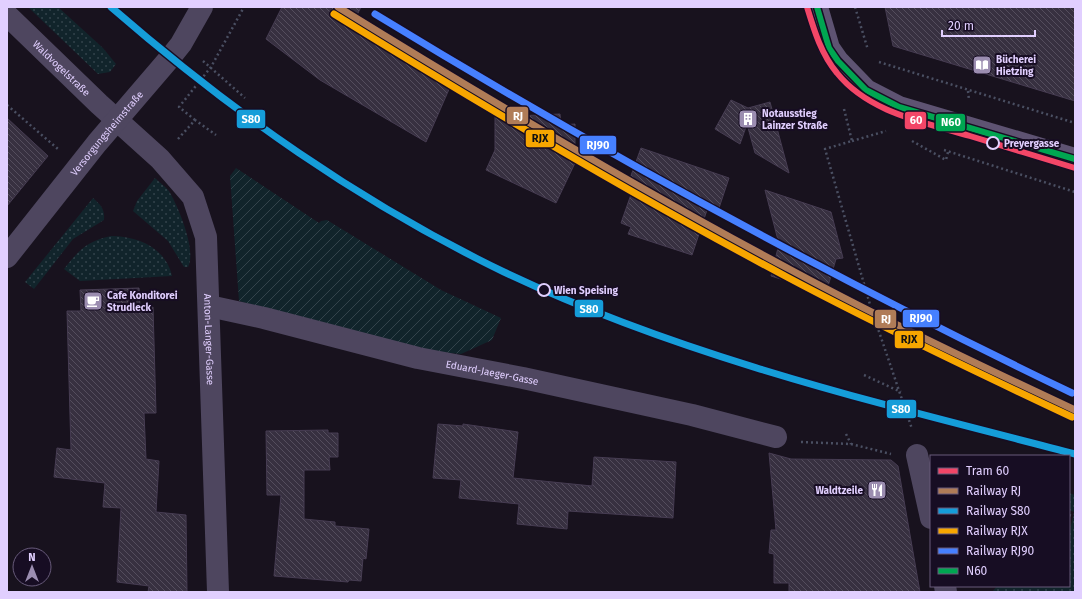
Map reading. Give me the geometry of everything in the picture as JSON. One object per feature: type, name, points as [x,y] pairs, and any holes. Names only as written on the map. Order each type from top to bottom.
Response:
[{"type":"main road","points":[[817,7],[829,48],[838,61],[866,90],[900,106],[1075,159]]},
{"type":"street","name":"Versorgungsheimstraße","points":[[7,257],[116,120],[180,44],[202,7]]},
{"type":"street","name":"Waldvogelstraße","points":[[7,15],[116,120]]},
{"type":"street","name":"Anton-Langer-Gasse","points":[[116,120],[160,158],[193,197],[206,237],[218,592]]},
{"type":"street","name":"Eduard-Jaeger-Gasse","points":[[209,306],[418,358],[523,378],[684,413],[776,437]]},
{"type":"street","points":[[918,458],[930,513]]},
{"type":"path","points":[[195,120],[179,107],[211,67],[244,7]]},
{"type":"path","points":[[855,7],[866,47],[871,56]]},
{"type":"path","points":[[180,44],[211,67],[245,98]]},
{"type":"path","points":[[875,59],[880,63],[906,72],[1075,123]]},
{"type":"path","points":[[843,102],[852,141]]},
{"type":"path","points":[[7,105],[60,151],[64,145]]},
{"type":"path","points":[[892,130],[825,149],[871,308],[907,411]]},
{"type":"path","points":[[864,375],[901,392]]},
{"type":"path","points":[[846,434],[851,444]]},
{"type":"path","points":[[776,437],[809,444],[851,444],[918,458]]},
{"type":"shaded area","points":[[28,7],[58,7],[103,48],[116,64],[110,72],[98,74]]},
{"type":"shaded area","points":[[236,168],[319,223],[327,220],[441,290],[501,318],[492,340],[461,354],[417,350],[239,301],[230,176]]},
{"type":"shaded area","points":[[155,178],[169,191],[181,217],[190,250],[188,267],[184,267],[168,241],[133,211],[137,201]]},
{"type":"shaded area","points":[[93,198],[102,208],[104,220],[73,239],[34,289],[25,282]]},
{"type":"shaded area","points":[[111,236],[131,238],[141,241],[157,251],[169,266],[172,276],[80,281],[64,269],[84,247]]},
{"type":"shaded area","points":[[1070,493],[1075,495],[1075,592],[992,592],[996,587],[1070,587],[1070,530],[1074,512],[1070,510]]},
{"type":"building","points":[[282,7],[361,7],[351,27],[450,87],[426,142],[320,80],[266,39]]},
{"type":"building","points":[[885,7],[1075,7],[1075,101],[893,46]]},
{"type":"building","name":"Notausstieg Lainzer Straße","points":[[731,100],[748,108],[770,102],[789,173],[755,153],[747,124],[740,144],[715,129]]},
{"type":"building","points":[[560,114],[561,125],[575,124],[575,163],[556,203],[486,170],[495,150],[495,117]]},
{"type":"building","points":[[7,118],[48,156],[7,206]]},
{"type":"building","points":[[641,148],[729,178],[718,211],[708,207],[692,255],[628,234],[631,227],[621,223],[635,183],[629,181]]},
{"type":"building","points":[[765,190],[831,212],[843,258],[836,259],[826,293],[771,276],[779,244]]},
{"type":"building","points":[[139,288],[140,308],[153,307],[156,413],[144,413],[146,459],[159,461],[156,512],[186,515],[187,592],[148,592],[149,586],[117,582],[121,508],[103,507],[105,483],[54,477],[57,448],[71,450],[67,311],[81,311],[80,290]]},
{"type":"building","points":[[438,424],[463,426],[463,424],[518,432],[513,478],[592,486],[594,457],[676,462],[673,518],[568,511],[567,529],[517,524],[519,504],[459,498],[461,480],[433,478]]},
{"type":"building","points":[[328,430],[328,433],[338,433],[338,457],[329,457],[330,470],[304,470],[304,519],[335,522],[335,526],[369,529],[366,559],[363,558],[361,581],[349,580],[348,582],[274,576],[281,495],[267,495],[266,431]]},
{"type":"building","points":[[769,453],[791,459],[891,460],[898,466],[920,592],[789,592],[789,583],[774,583],[774,554],[769,553],[771,530],[776,530]]},
{"type":"tram line","name":"60","points":[[807,7],[819,42],[831,66],[850,87],[865,98],[898,114],[1075,168]]},
{"type":"rail line","name":"S80","points":[[111,7],[203,83],[298,153],[398,216],[450,245],[504,272],[642,330],[713,354],[857,397],[1075,454]]},
{"type":"rail line","name":"RJ","points":[[338,7],[563,142],[733,239],[826,289],[967,359],[1075,410]]},
{"type":"rail line","name":"RJX","points":[[334,14],[559,149],[729,246],[822,296],[1072,417]]},
{"type":"rail line","name":"RJ90","points":[[375,14],[546,115],[719,212],[894,305],[1072,393]]},
{"type":"transit line","name":"N60","points":[[817,7],[829,48],[838,61],[866,90],[899,107],[1075,159]]},
{"type":"place","name":"Bücherei Hietzing","points":[[982,65]]},
{"type":"place","name":"Notausstieg Lainzer Straße","points":[[748,119]]},
{"type":"place","name":"Preyergasse","points":[[993,143]]},
{"type":"place","name":"Wien Speising","points":[[544,290]]},
{"type":"place","name":"Cafe Konditorei Strudleck","points":[[93,301]]},
{"type":"place","name":"Waldtzeile","points":[[877,490]]}]
